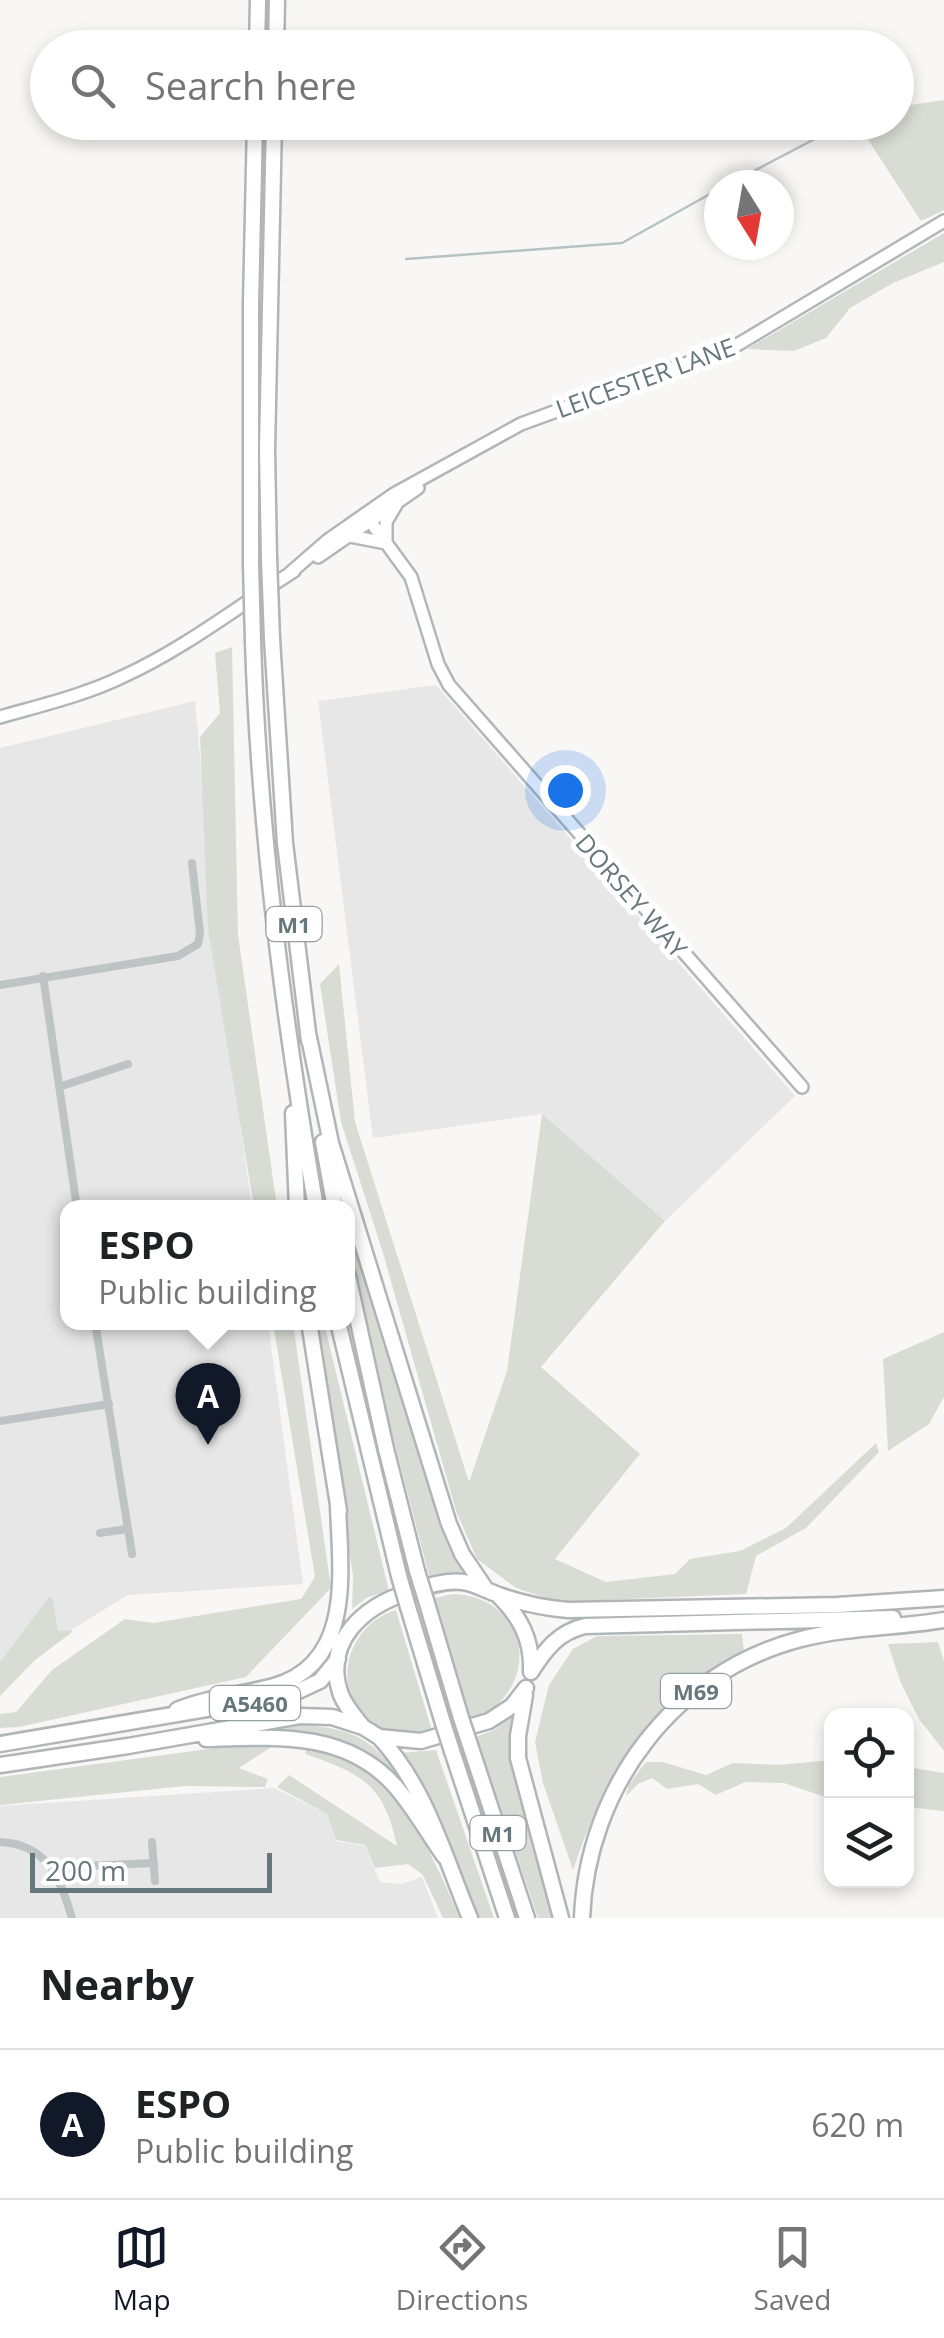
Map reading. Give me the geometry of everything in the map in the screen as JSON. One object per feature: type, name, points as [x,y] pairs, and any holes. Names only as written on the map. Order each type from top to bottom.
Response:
[{"type":"highway","points":[[257,30],[258,0]]},
{"type":"highway","points":[[276,30],[277,0]]},
{"type":"highway","name":"M1","points":[[255,140],[250,324],[250,564],[254,642],[266,844],[290,1048],[315,1200]]},
{"type":"highway","name":"M1","points":[[274,140],[267,450],[272,639],[285,843],[334,1200]]},
{"type":"highway","points":[[308,1033],[331,1143],[349,1200]]},
{"type":"highway","points":[[290,1048],[297,1200]]},
{"type":"highway","points":[[355,1220],[449,1524],[462,1554],[524,1630],[531,1653],[518,1758],[560,1918]]},
{"type":"highway","name":"M1","points":[[355,1308],[417,1571],[470,1748],[528,1918]]},
{"type":"highway","points":[[311,1330],[350,1576],[346,1635],[337,1675],[341,1694],[363,1727],[399,1760],[418,1790],[470,1918]]},
{"type":"highway","name":"M1","points":[[340,1330],[399,1576],[507,1918]]},
{"type":"highway","points":[[153,1720],[197,1703],[279,1684],[300,1674],[317,1658],[332,1632],[340,1597],[338,1506]]},
{"type":"highway","points":[[346,1635],[363,1613],[392,1597],[445,1582],[469,1583],[544,1608],[568,1610],[818,1606],[944,1598]]},
{"type":"highway","name":"M69","points":[[531,1672],[558,1638],[585,1626],[944,1619]]},
{"type":"highway","name":"M69","points":[[582,1918],[588,1862],[614,1789],[656,1727],[692,1694],[744,1660],[790,1642],[944,1619]]},
{"type":"highway","name":"A5460","points":[[0,1744],[299,1692],[326,1676],[340,1654]]},
{"type":"highway","points":[[378,1737],[416,1742],[454,1733],[502,1714],[526,1688]]},
{"type":"highway","name":"A5460","points":[[0,1764],[300,1716],[332,1717],[363,1727]]},
{"type":"highway","points":[[165,1740],[282,1737],[335,1746],[388,1779],[444,1856]]},
{"type":"street","name":"LEICESTER LANE","points":[[290,573],[350,536],[394,494],[521,424],[737,344],[944,221]]},
{"type":"street","name":"LEICESTER LANE","points":[[0,717],[87,691],[142,668],[189,642],[368,517],[400,502],[446,466]]},
{"type":"street","points":[[350,536],[386,543],[386,522],[400,502]]},
{"type":"street","name":"DORSEY WAY","points":[[368,517],[415,586],[438,664],[449,685],[802,1086]]},
{"type":"street","points":[[0,984],[188,951],[198,944],[200,933],[192,863]]},
{"type":"street","points":[[42,976],[77,1200]]},
{"type":"street","points":[[60,1087],[128,1064]]},
{"type":"street","points":[[95,1330],[132,1554]]},
{"type":"street","points":[[0,1421],[109,1404]]},
{"type":"street","points":[[100,1533],[127,1529]]},
{"type":"street","points":[[0,1842],[41,1854],[59,1877],[72,1918]]},
{"type":"street","points":[[152,1842],[154,1881]]},
{"type":"street","points":[[59,1877],[86,1866],[154,1863]]},
{"type":"shaded area","points":[[944,100],[944,210],[921,221],[868,140],[914,140],[914,104]]},
{"type":"shaded area","points":[[944,233],[944,262],[893,283],[850,308],[826,338],[794,351],[747,349]]},
{"type":"shaded area","points":[[232,647],[238,935],[276,1200],[253,1200],[208,928],[200,737],[220,713],[215,653]]},
{"type":"shaded area","points":[[436,685],[795,1096],[665,1221],[542,1114],[373,1138],[318,701]]},
{"type":"shaded area","points":[[195,701],[221,989],[251,1200],[60,1200],[60,1330],[269,1330],[303,1584],[128,1595],[63,1635],[0,1681],[0,748]]},
{"type":"shaded area","points":[[339,964],[355,1122],[469,1482],[507,1371],[542,1114],[665,1221],[541,1367],[640,1454],[555,1559],[606,1582],[675,1574],[690,1559],[740,1551],[786,1528],[876,1443],[879,1452],[806,1528],[756,1556],[746,1594],[558,1602],[516,1588],[477,1559],[456,1511],[383,1253],[341,1122],[320,984]]},
{"type":"shaded area","points":[[355,1247],[442,1532],[454,1559],[469,1578],[430,1579],[355,1269]]},
{"type":"shaded area","points":[[274,1330],[294,1330],[331,1588],[246,1677],[0,1728],[0,1714],[16,1712],[52,1670],[125,1619],[153,1623],[301,1599],[315,1577]]},
{"type":"shaded area","points":[[317,1330],[326,1330],[389,1591],[368,1597],[352,1609],[353,1576]]},
{"type":"shaded area","points":[[944,1332],[944,1397],[929,1424],[888,1451],[883,1359]]},
{"type":"shaded area","points":[[453,1594],[480,1599],[500,1611],[513,1628],[519,1648],[518,1669],[510,1689],[494,1707],[471,1721],[435,1598]]},
{"type":"shaded area","points":[[49,1597],[58,1631],[72,1630],[71,1633],[35,1660],[0,1696],[0,1662]]},
{"type":"shaded area","points":[[396,1610],[433,1734],[399,1737],[373,1726],[358,1711],[350,1693],[347,1673],[351,1653],[376,1620]]},
{"type":"shaded area","points":[[742,1634],[744,1651],[681,1693],[635,1742],[601,1800],[573,1870],[543,1783],[535,1742],[549,1685],[573,1649],[597,1636]]},
{"type":"shaded area","points":[[938,1642],[944,1661],[944,1751],[919,1719],[900,1681],[888,1644]]},
{"type":"shaded area","points":[[513,1716],[511,1739],[556,1918],[538,1918],[476,1737]]},
{"type":"shaded area","points":[[291,1725],[330,1728],[359,1738],[384,1757],[407,1788],[374,1761],[342,1744],[306,1734],[264,1729]]},
{"type":"shaded area","points":[[253,1743],[273,1746],[239,1768],[268,1779],[265,1787],[185,1786],[0,1805],[0,1777]]},
{"type":"shaded area","points":[[308,1746],[346,1759],[386,1789],[416,1828],[460,1918],[443,1918],[423,1875],[408,1864],[375,1868],[365,1845],[336,1840],[327,1814],[277,1787],[289,1775],[397,1846],[385,1808],[368,1784],[342,1768],[305,1754]]},
{"type":"shaded area","points":[[436,1750],[494,1918],[476,1918],[399,1753]]},
{"type":"shaded area","points":[[824,1761],[824,1797],[784,1783],[745,1782],[716,1795],[698,1784],[667,1789],[652,1778],[638,1784],[626,1796],[629,1784],[646,1762],[663,1762],[706,1775],[733,1763],[779,1765]]},
{"type":"shaded area","points":[[914,1768],[944,1773],[944,1811],[914,1808]]},
{"type":"shaded area","points":[[274,1788],[327,1814],[336,1841],[365,1846],[380,1882],[401,1884],[422,1877],[438,1918],[0,1918],[0,1806]]},
{"type":"waterway","points":[[756,170],[813,140]]},
{"type":"waterway","points":[[406,259],[622,243],[704,197]]},
{"type":"place","name":"ESPO","points":[[208,1445]]}]
